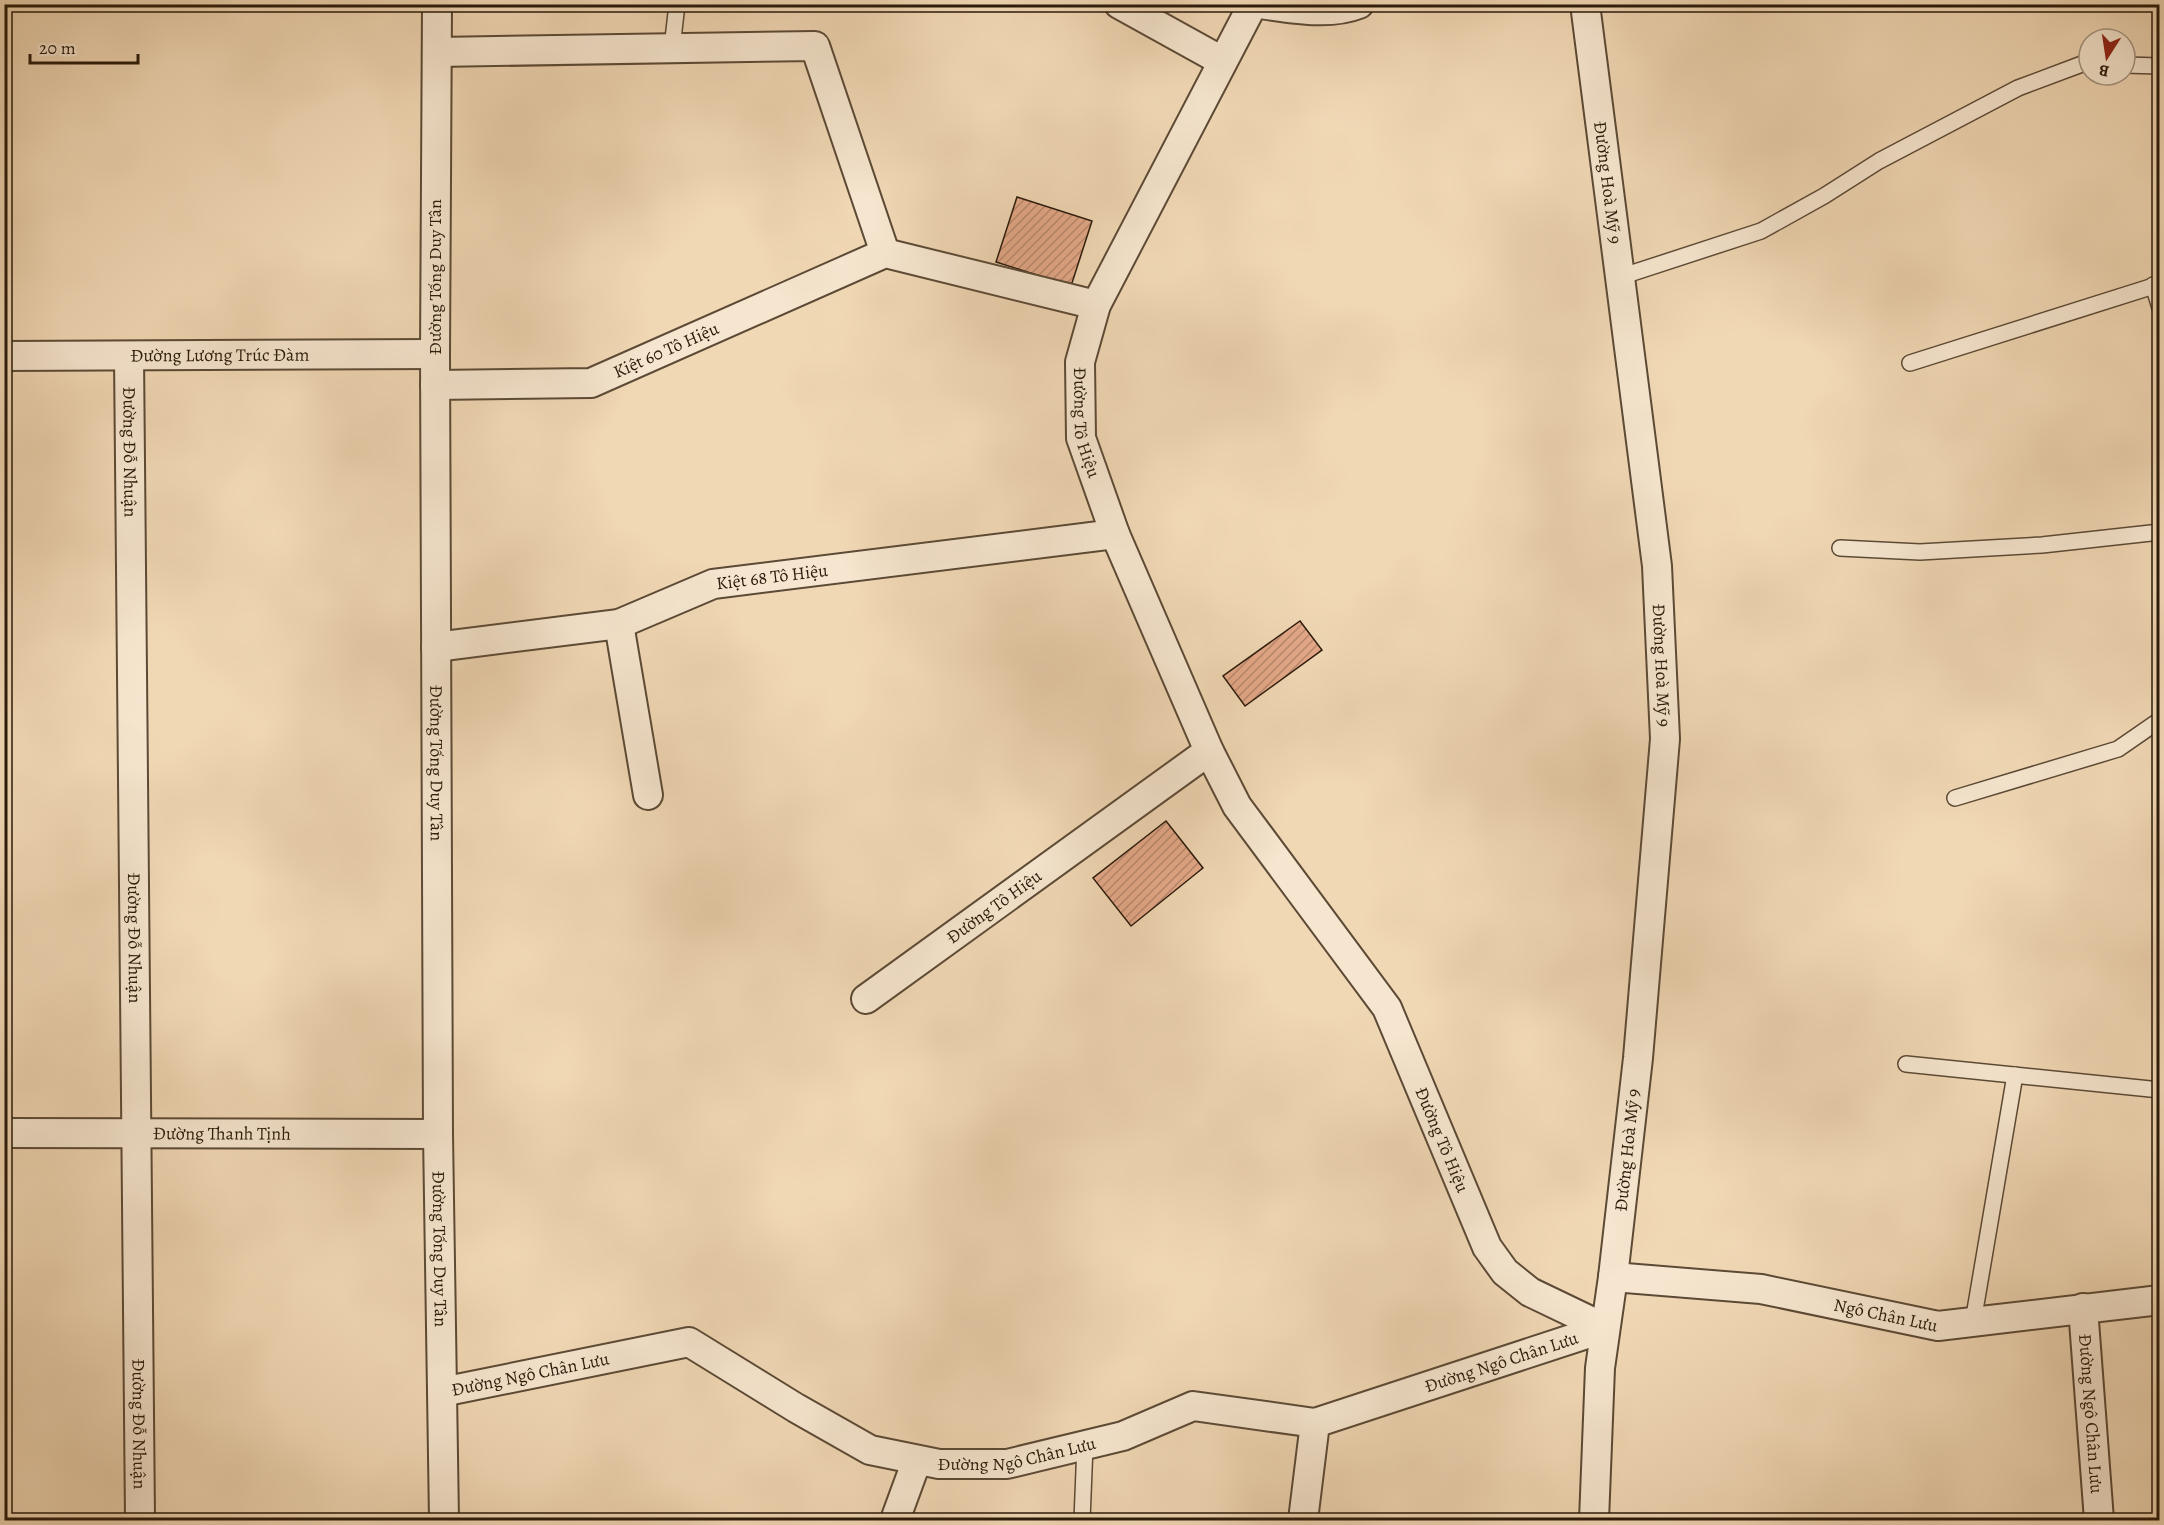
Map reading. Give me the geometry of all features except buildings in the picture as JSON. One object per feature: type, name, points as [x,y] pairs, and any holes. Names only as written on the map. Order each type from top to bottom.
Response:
[{"type":"street","name":"Đường Tống Duy Tân","points":[[437,4],[435,386],[438,1134],[444,1521]]},
{"type":"street","points":[[1119,4],[1222,61]]},
{"type":"street","name":"Đường Tô Hiệu","points":[[1253,4],[1096,304],[1080,362],[1081,438],[1115,534],[1209,751],[1237,806],[1388,1008],[1487,1247],[1505,1272],[1530,1292],[1605,1328]]},
{"type":"street","points":[[1260,4],[1299,9],[1345,10],[1359,4]]},
{"type":"street","name":"Đường Hoà Mỹ 9","points":[[1585,4],[1657,566],[1665,739],[1638,1058],[1613,1278],[1605,1328]]},
{"type":"street","points":[[436,52],[816,46],[885,253],[1096,304]]},
{"type":"street","name":"Kiệt 60 Tô Hiệu","points":[[435,386],[591,382],[885,253]]},
{"type":"street","name":"Đường Lương Trúc Đàm","points":[[4,356],[435,354]]},
{"type":"street","name":"Đường Đỗ Nhuận","points":[[129,356],[140,1521]]},
{"type":"street","name":"Kiệt 68 Tô Hiệu","points":[[436,647],[619,624],[713,584],[1115,534]]},
{"type":"street","points":[[619,624],[648,795]]},
{"type":"street","name":"Đường Tô Hiệu","points":[[866,999],[1209,751]]},
{"type":"street","name":"Đường Thanh Tịnh","points":[[4,1133],[438,1134]]},
{"type":"street","name":"Ngô Chân Lưu","points":[[1613,1278],[1761,1289],[1938,1326],[2160,1300]]},
{"type":"street","name":"Đường Ngô Chân Lưu","points":[[2083,1308],[2099,1521]]},
{"type":"street","points":[[1594,1521],[1600,1368],[1605,1328]]},
{"type":"street","name":"Đường Ngô Chân Lưu","points":[[442,1392],[689,1342],[796,1408],[870,1450],[939,1464],[1008,1464],[1123,1436],[1193,1406],[1315,1423],[1605,1328]]},
{"type":"street","points":[[1303,1521],[1315,1423]]},
{"type":"street","points":[[895,1521],[917,1460]]},
{"type":"lane","points":[[672,48],[677,4]]},
{"type":"lane","points":[[2137,65],[2160,66]]},
{"type":"lane","points":[[1620,277],[1761,231],[1824,196],[1879,161],[2018,88],[2077,66]]},
{"type":"lane","points":[[1910,363],[2156,284],[2160,308]]},
{"type":"lane","points":[[1840,548],[1920,552],[2042,545],[2160,532]]},
{"type":"lane","points":[[1955,798],[2118,749],[2160,720]]},
{"type":"lane","points":[[1906,1064],[2160,1090]]},
{"type":"lane","points":[[1973,1322],[2015,1075]]},
{"type":"lane","points":[[1082,1521],[1085,1445]]}]
